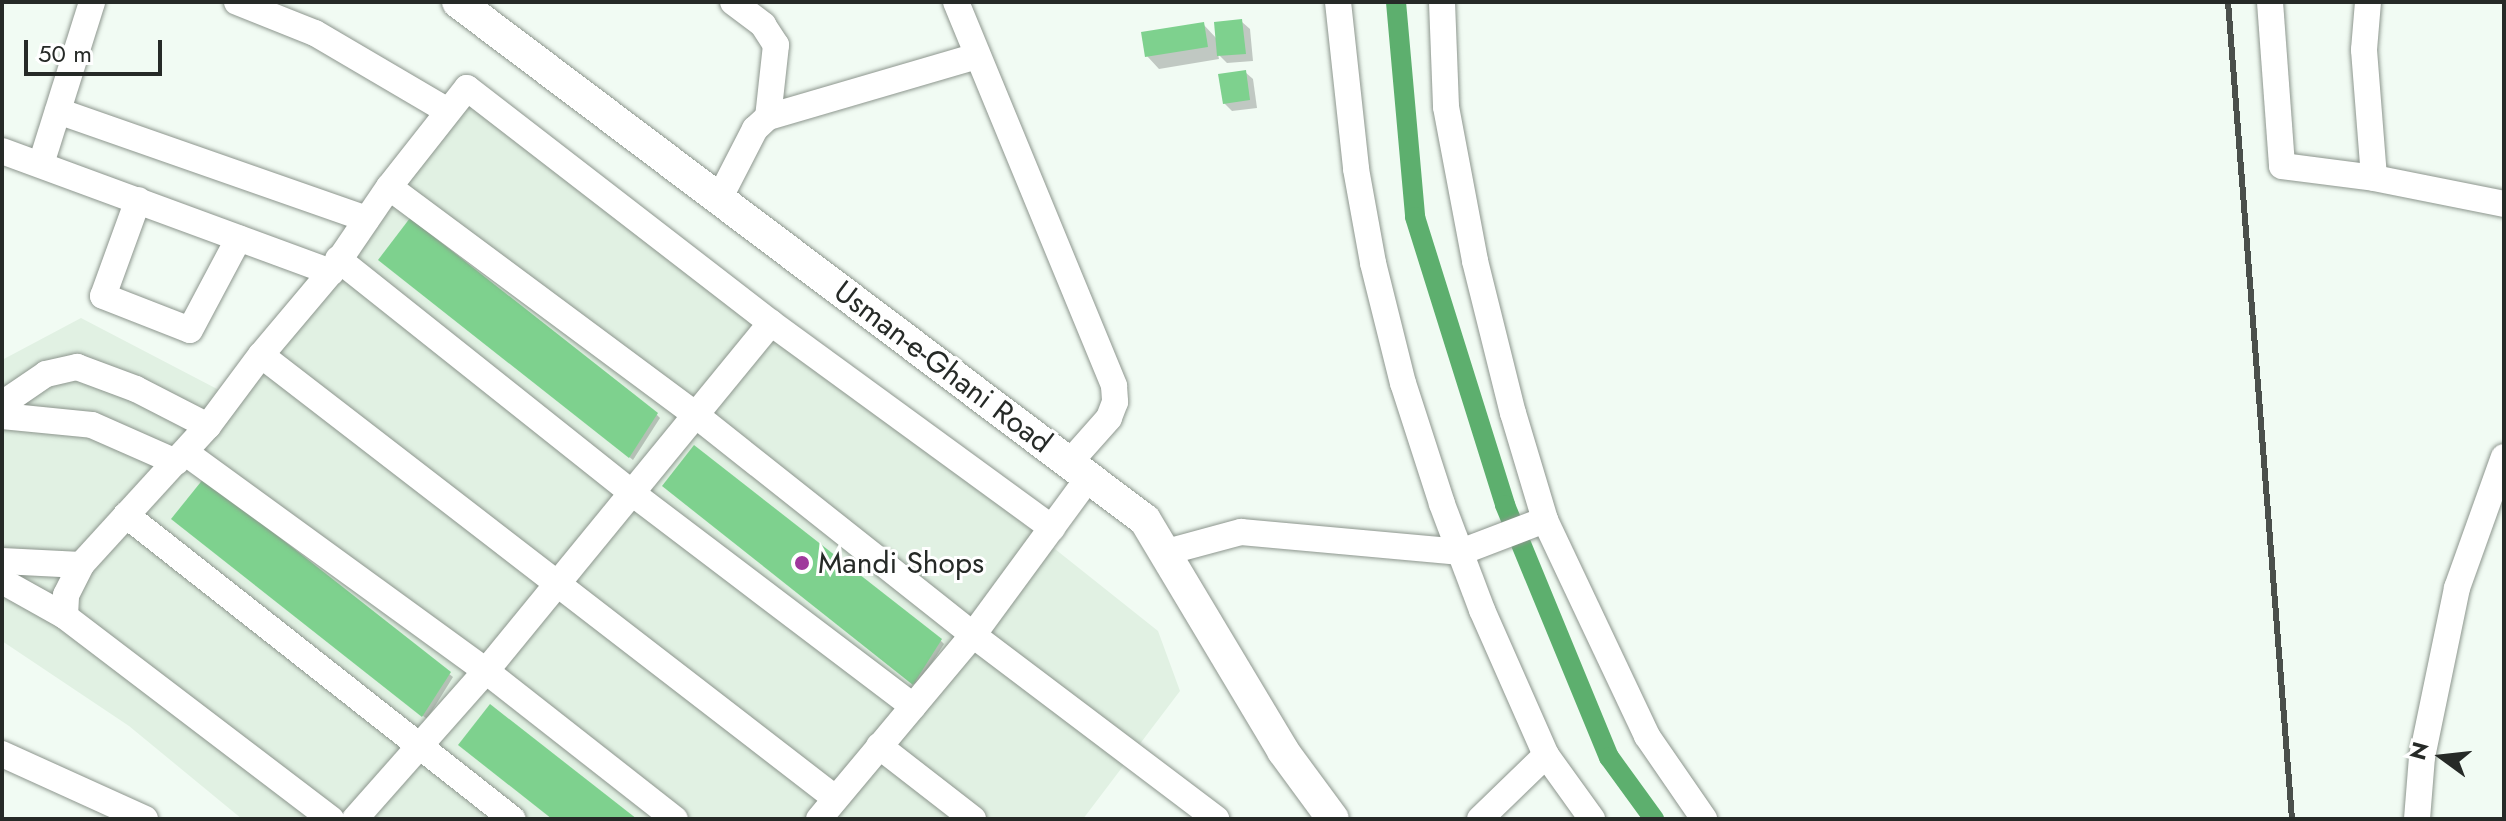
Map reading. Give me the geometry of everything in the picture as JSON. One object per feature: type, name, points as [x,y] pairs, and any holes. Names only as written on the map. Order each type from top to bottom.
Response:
[{"type":"main road","name":"Usman-e-Ghani Road","points":[[458,2],[1145,520],[1283,751],[1333,819]]},
{"type":"street","points":[[41,164],[92,2]]},
{"type":"street","points":[[237,2],[315,33],[448,111]]},
{"type":"street","points":[[733,2],[763,25],[776,45],[768,117]]},
{"type":"street","points":[[819,819],[973,635],[1052,528],[1115,402],[1114,386],[956,2]]},
{"type":"street","points":[[1338,2],[1356,169],[1373,263],[1403,383],[1482,610],[1546,755],[1592,819]]},
{"type":"street","points":[[1442,2],[1446,107],[1475,261],[1540,521],[1647,736],[1704,819]]},
{"type":"street","points":[[2270,2],[2282,166],[2374,178],[2504,204]]},
{"type":"street","points":[[2368,2],[2364,50],[2374,178]]},
{"type":"street","points":[[719,199],[755,129],[768,117],[977,56]]},
{"type":"street","points":[[65,616],[66,595],[81,565],[208,426],[261,355],[335,266],[389,187],[467,88],[771,323],[1052,528]]},
{"type":"street","points":[[58,111],[367,219]]},
{"type":"street","points":[[2,151],[239,238],[335,266],[913,706]]},
{"type":"street","points":[[389,187],[697,416],[973,635],[1216,819]]},
{"type":"street","points":[[138,200],[103,296],[190,330],[239,238]]},
{"type":"street","points":[[355,819],[486,671],[771,323]]},
{"type":"street","points":[[261,355],[558,581],[835,798]]},
{"type":"street","points":[[2,404],[46,374],[77,367],[136,389],[208,426]]},
{"type":"street","points":[[2,416],[92,425],[181,458],[486,671],[675,819]]},
{"type":"street","points":[[2417,819],[2422,757],[2457,588],[2504,457]]},
{"type":"street","points":[[126,515],[513,819]]},
{"type":"street","points":[[1163,553],[1241,532],[1461,552],[1540,521]]},
{"type":"street","points":[[2,561],[81,565]]},
{"type":"street","points":[[2,581],[65,616],[331,819]]},
{"type":"street","points":[[879,746],[973,819]]},
{"type":"street","points":[[2,754],[145,819]]},
{"type":"street","points":[[1480,819],[1546,755]]},
{"type":"shaded area","points":[[463,78],[1158,631],[1180,691],[1083,819],[242,819],[129,726],[2,641],[2,360],[81,318],[219,390]]},
{"type":"building","points":[[1242,19],[1246,54],[1217,56],[1214,22]]},
{"type":"building","points":[[1204,22],[1208,47],[1145,57],[1141,32]]},
{"type":"building","points":[[1246,70],[1250,100],[1223,104],[1218,74]]},
{"type":"building","points":[[410,218],[658,413],[629,458],[378,260]]},
{"type":"building","name":"Mandi Shops","points":[[694,445],[942,639],[913,685],[662,486]]},
{"type":"building","points":[[204,478],[451,672],[422,717],[171,519]]},
{"type":"building","points":[[490,704],[637,819],[552,819],[458,745]]},
{"type":"waterway","points":[[1396,2],[1415,217],[1505,505],[1609,757],[1654,819]]},
{"type":"railway","points":[[2228,2],[2292,819]]},
{"type":"place","name":"Mandi Shops","points":[[802,563]]}]
